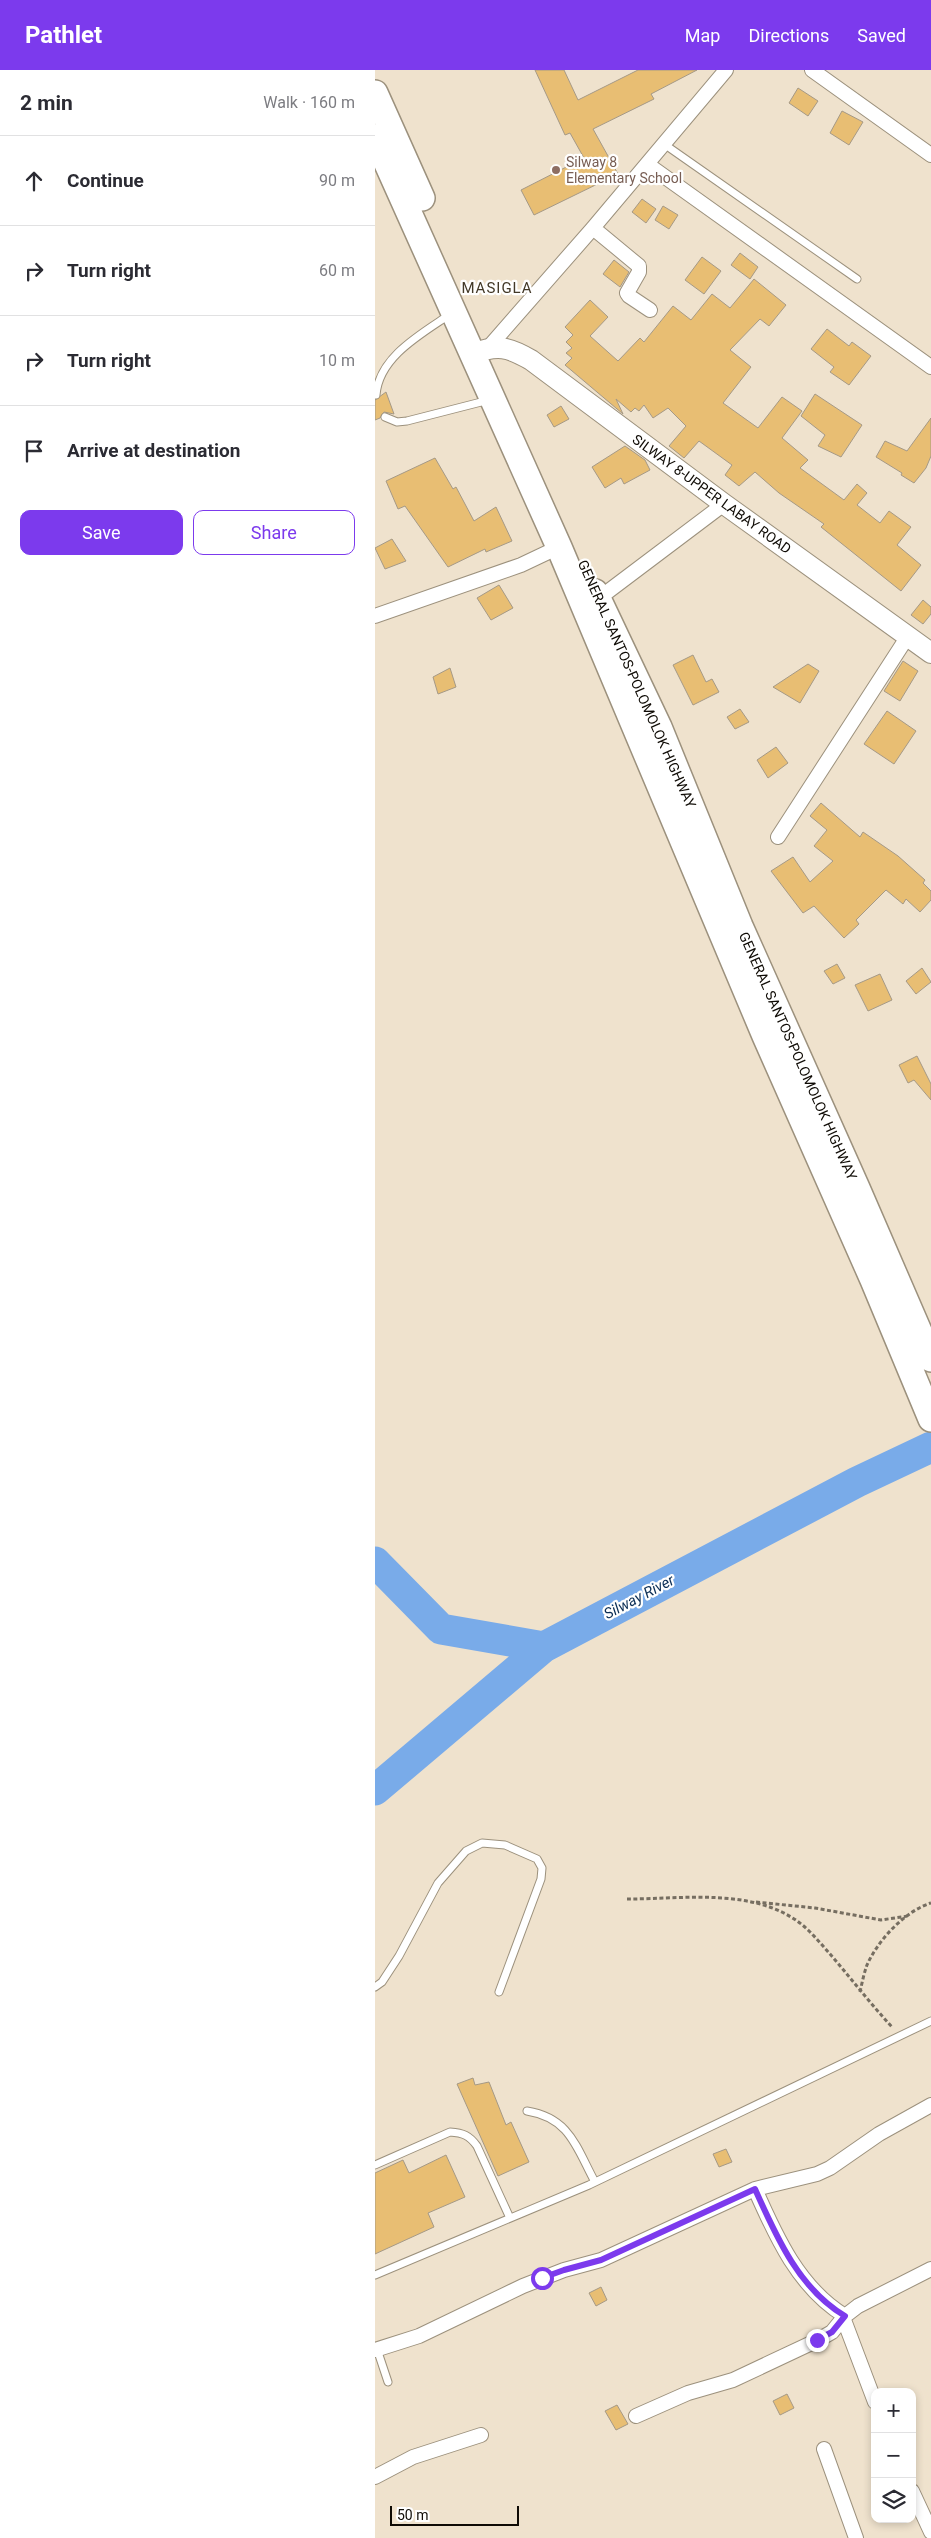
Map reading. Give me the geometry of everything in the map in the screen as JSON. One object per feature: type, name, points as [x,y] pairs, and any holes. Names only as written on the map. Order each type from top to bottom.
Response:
[{"type":"highway","name":"GENERAL SANTOS-POLOMOLOK HIGHWAY","points":[[375,93],[480,351],[659,727],[740,926],[931,1359]]},
{"type":"highway","points":[[375,137],[454,312],[480,351],[493,399],[559,547],[765,1036],[873,1280],[931,1419]]},
{"type":"main road","name":"SILWAY 8-UPPER LABAY ROAD","points":[[480,351],[510,349],[531,360],[724,504],[931,653]]},
{"type":"street","points":[[480,351],[593,228],[726,70]]},
{"type":"street","points":[[812,70],[931,155]]},
{"type":"street","points":[[647,164],[931,367]]},
{"type":"street","points":[[593,228],[634,259],[639,266],[639,272],[627,293],[650,310]]},
{"type":"street","points":[[598,599],[724,504]]},
{"type":"street","points":[[375,616],[521,565],[559,547]]},
{"type":"street","points":[[778,837],[908,636]]},
{"type":"street","points":[[376,2349],[419,2336],[523,2286],[564,2270],[601,2260],[755,2189],[817,2174],[830,2168],[879,2134],[931,2105]]},
{"type":"street","points":[[755,2189],[782,2246],[809,2287],[845,2318],[871,2391]]},
{"type":"street","points":[[636,2416],[688,2393],[711,2388],[769,2364],[832,2332],[858,2306],[931,2269]]},
{"type":"street","points":[[375,2477],[413,2457],[481,2435]]},
{"type":"street","points":[[824,2449],[856,2538]]},
{"type":"street","points":[[916,2500],[931,2532]]},
{"type":"lane","points":[[664,144],[857,279]]},
{"type":"lane","points":[[376,395],[381,376],[397,354],[415,338],[454,312]]},
{"type":"lane","points":[[385,417],[397,422],[407,421],[493,399]]},
{"type":"lane","points":[[375,1987],[382,1982],[399,1956],[439,1883],[466,1851],[482,1843],[505,1845],[537,1860],[542,1868],[541,1879],[499,1992]]},
{"type":"lane","points":[[375,2276],[595,2182],[931,2021]]},
{"type":"lane","points":[[527,2111],[552,2118],[564,2127],[595,2182]]},
{"type":"lane","points":[[375,2165],[450,2132],[463,2133],[471,2137],[477,2146],[510,2218]]},
{"type":"lane","points":[[376,2349],[388,2382]]},
{"type":"path","points":[[627,1899],[727,1898],[815,1908],[881,1920],[908,1916]]},
{"type":"path","points":[[753,1901],[791,1917],[812,1934],[860,1992],[901,2035]]},
{"type":"path","points":[[860,1992],[867,1965],[883,1938],[908,1916],[931,1903]]},
{"type":"building","points":[[535,70],[564,70],[578,100],[638,70],[697,70],[651,94],[654,99],[593,129],[618,174],[534,215],[521,190],[584,158],[570,133],[565,135]]},
{"type":"building","points":[[798,88],[818,101],[808,116],[789,103]]},
{"type":"building","points":[[842,111],[863,122],[849,145],[830,133]]},
{"type":"building","points":[[642,199],[656,209],[646,223],[632,212]]},
{"type":"building","points":[[663,206],[678,215],[669,229],[655,220]]},
{"type":"building","points":[[740,253],[758,267],[750,279],[731,265]]},
{"type":"building","points":[[702,257],[721,271],[704,294],[685,280]]},
{"type":"building","points":[[614,260],[629,272],[620,287],[603,274]]},
{"type":"building","points":[[754,279],[786,305],[769,326],[760,319],[730,350],[751,367],[723,403],[758,428],[782,397],[802,411],[782,438],[808,460],[800,468],[844,500],[857,484],[867,493],[857,505],[880,523],[889,511],[911,527],[897,545],[921,565],[901,591],[821,527],[824,524],[779,493],[755,472],[739,486],[725,475],[732,465],[699,441],[684,458],[669,446],[686,426],[668,408],[653,418],[644,405],[639,411],[635,408],[631,412],[616,399],[623,414],[565,365],[572,358],[566,353],[572,348],[566,342],[573,335],[565,327],[590,300],[608,317],[590,336],[618,361],[640,338],[644,342],[673,306],[691,320],[712,294],[730,308]]},
{"type":"building","points":[[827,329],[849,346],[852,342],[871,356],[849,385],[830,372],[834,367],[811,349]]},
{"type":"building","points":[[386,392],[394,414],[384,412],[380,418],[375,420],[375,400]]},
{"type":"building","points":[[815,394],[862,425],[841,457],[818,446],[825,435],[801,416]]},
{"type":"building","points":[[561,406],[569,419],[554,427],[547,415]]},
{"type":"building","points":[[931,418],[931,456],[926,468],[914,483],[876,457],[885,441],[907,451]]},
{"type":"building","points":[[625,446],[645,460],[650,470],[624,484],[621,478],[605,488],[592,467]]},
{"type":"building","points":[[435,458],[453,489],[456,487],[474,521],[496,507],[512,541],[486,552],[485,549],[448,567],[405,506],[398,509],[386,481]]},
{"type":"building","points":[[392,539],[406,561],[385,569],[375,548]]},
{"type":"building","points":[[499,585],[513,608],[491,620],[477,598]]},
{"type":"building","points":[[923,600],[931,607],[931,614],[923,624],[911,615]]},
{"type":"building","points":[[693,655],[706,682],[712,679],[719,692],[693,705],[673,665]]},
{"type":"building","points":[[903,661],[918,671],[900,701],[884,691]]},
{"type":"building","points":[[808,664],[819,671],[800,703],[773,687]]},
{"type":"building","points":[[450,668],[456,687],[438,694],[433,677]]},
{"type":"building","points":[[740,709],[749,722],[735,729],[727,717]]},
{"type":"building","points":[[887,711],[916,731],[894,764],[864,744]]},
{"type":"building","points":[[776,747],[788,763],[768,778],[757,760]]},
{"type":"building","points":[[821,803],[860,837],[863,832],[898,856],[925,880],[923,883],[931,891],[931,900],[920,912],[906,899],[903,904],[886,890],[856,920],[859,924],[844,938],[814,906],[803,913],[771,871],[793,857],[810,882],[833,861],[814,846],[827,830],[810,816]]},
{"type":"building","points":[[837,964],[845,978],[833,984],[824,971]]},
{"type":"building","points":[[922,968],[931,982],[916,994],[906,981]]},
{"type":"building","points":[[880,974],[892,1000],[868,1011],[855,985]]},
{"type":"building","points":[[917,1056],[931,1084],[931,1100],[914,1080],[908,1083],[899,1065]]},
{"type":"building","points":[[473,2078],[475,2085],[489,2082],[506,2125],[511,2122],[529,2162],[498,2176],[457,2084]]},
{"type":"building","points":[[726,2149],[732,2162],[719,2167],[713,2154]]},
{"type":"building","points":[[446,2155],[465,2197],[428,2213],[434,2227],[375,2254],[375,2173],[403,2160],[409,2173]]},
{"type":"building","points":[[601,2287],[607,2300],[596,2306],[589,2293]]},
{"type":"building","points":[[787,2394],[794,2408],[780,2415],[773,2401]]},
{"type":"building","points":[[617,2405],[628,2424],[616,2430],[605,2411]]},
{"type":"waterway","name":"Silway River","points":[[375,1790],[544,1647],[857,1482],[931,1447]]},
{"type":"waterway","points":[[375,1562],[441,1629],[544,1647]]},
{"type":"place","name":"Silway 8 Elementary School","points":[[556,170]]},
{"type":"district","name":"MASIGLA","points":[[497,288]]},
{"type":"route","points":[[542,2278],[601,2260],[755,2189],[782,2246],[809,2287],[823,2301],[845,2316],[844,2320],[832,2332],[817,2340]]}]
